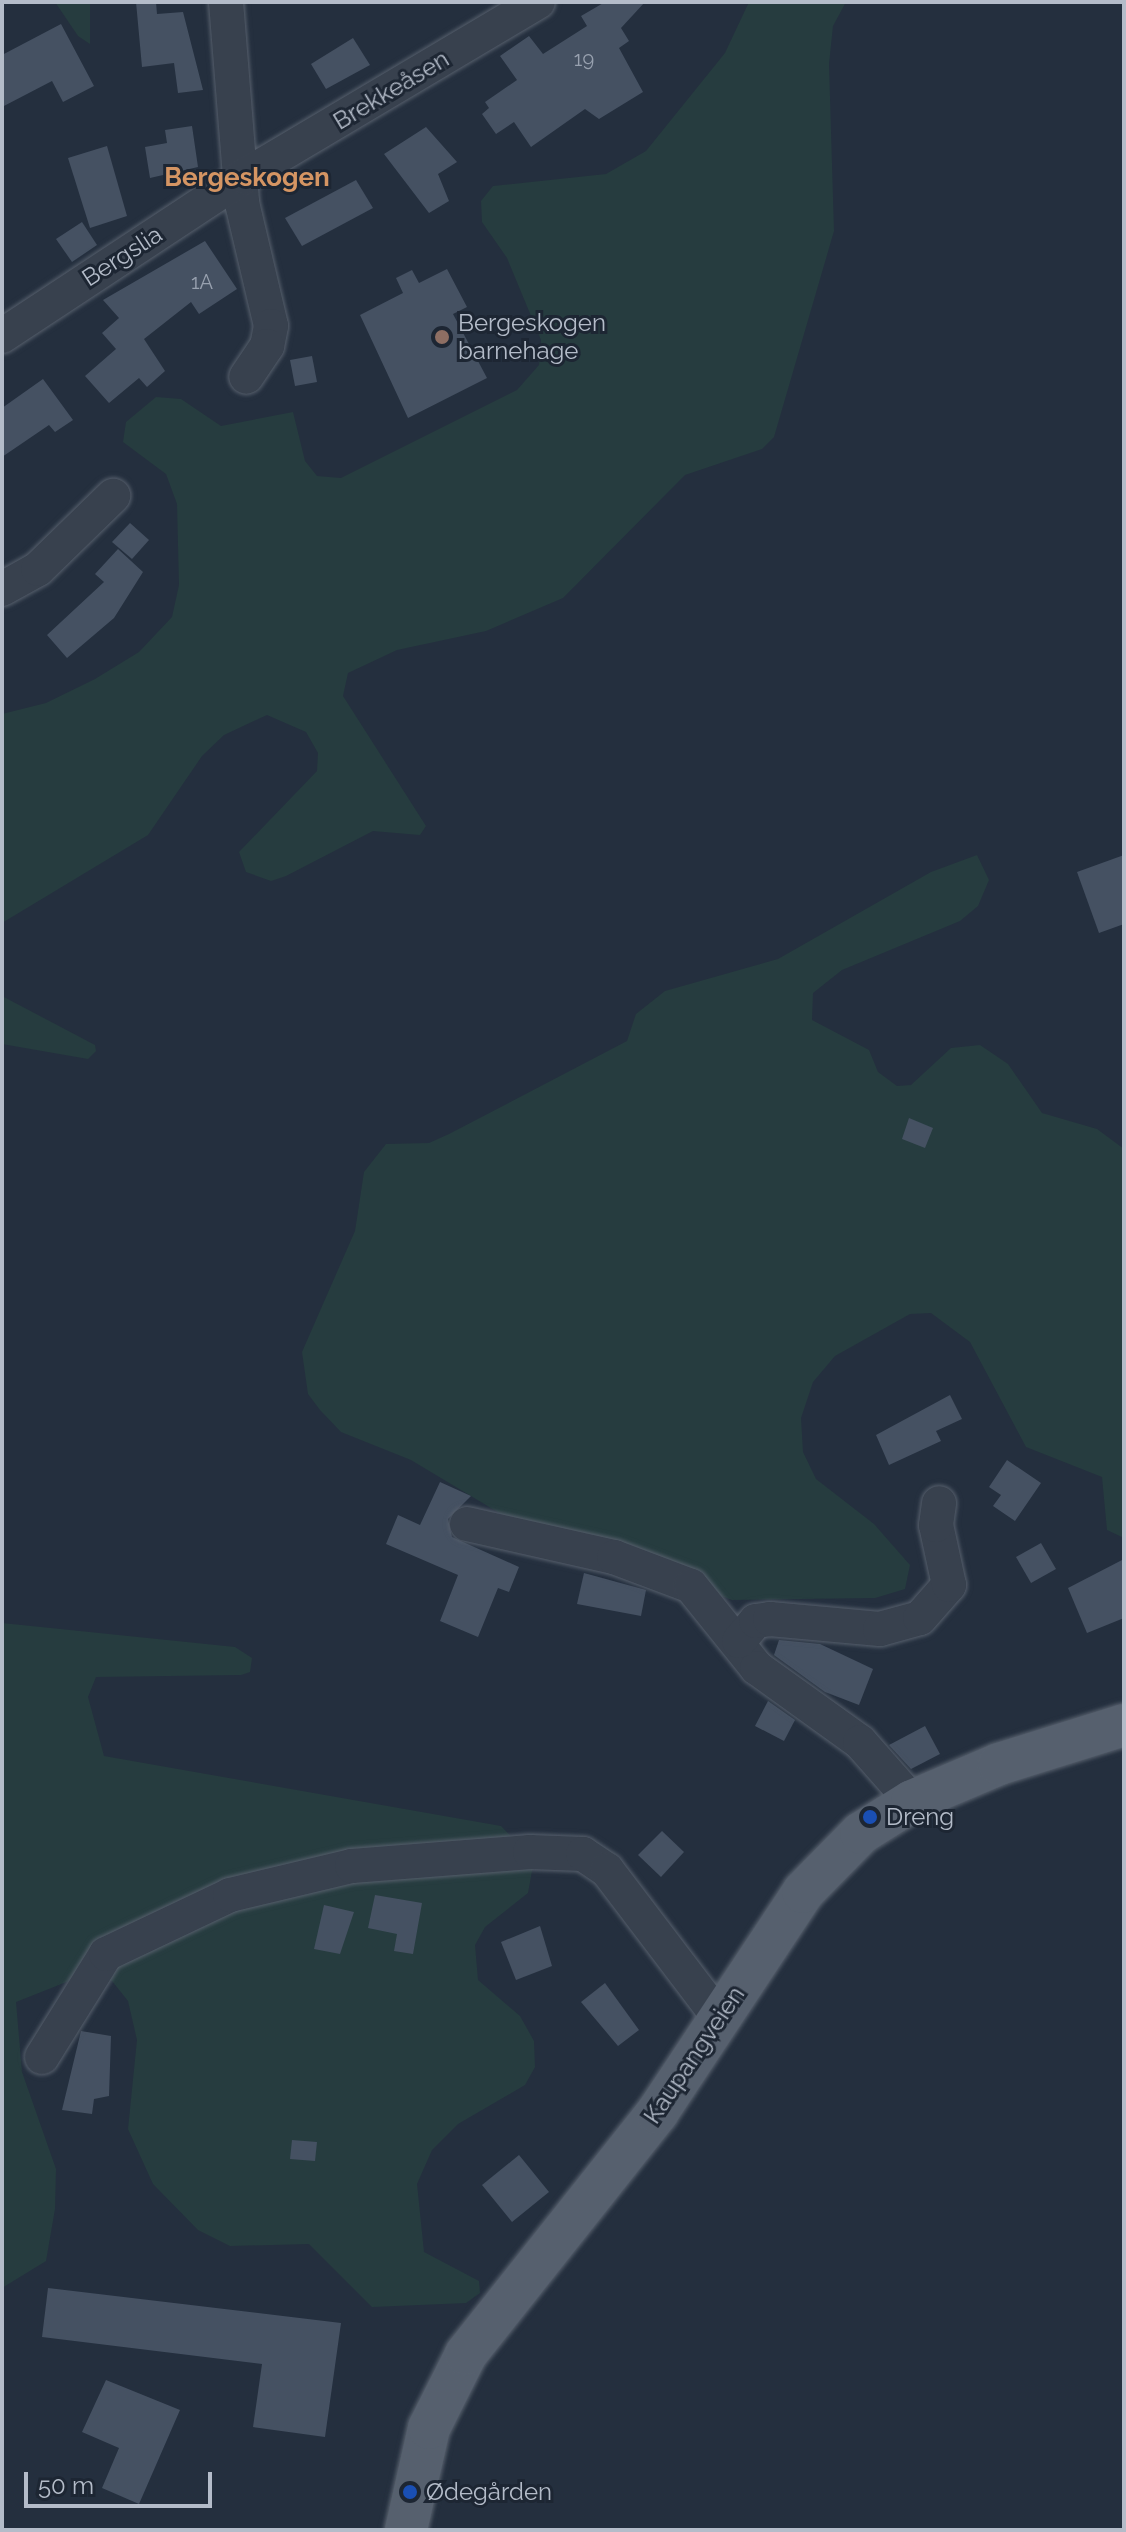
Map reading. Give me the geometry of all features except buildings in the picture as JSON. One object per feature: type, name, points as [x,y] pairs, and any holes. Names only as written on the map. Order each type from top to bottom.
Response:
[{"type":"main road","name":"Kaupangveien","points":[[406,2530],[429,2428],[466,2354],[625,2155],[721,2020],[803,1892],[861,1833],[912,1801],[999,1764],[1124,1725]]},
{"type":"street","points":[[226,2],[247,236],[271,326],[267,346],[246,377]]},
{"type":"street","name":"Brekkeåsen","points":[[243,177],[538,2]]},
{"type":"street","name":"Bergslia","points":[[2,336],[243,177]]},
{"type":"street","points":[[2,589],[38,569],[113,496]]},
{"type":"street","points":[[739,1641],[756,1621],[770,1619],[880,1629],[920,1618],[949,1585],[936,1525],[939,1503]]},
{"type":"street","points":[[467,1524],[484,1522],[657,1570],[691,1586],[771,1681],[860,1742],[912,1801]]},
{"type":"street","points":[[42,2057],[106,1954],[230,1895],[352,1866],[530,1852],[583,1854],[607,1870],[721,2020]]},
{"type":"green space","points":[[55,2],[90,2],[90,44],[78,36]]},
{"type":"green space","points":[[749,2],[846,2],[833,26],[829,64],[834,231],[774,437],[762,449],[685,475],[563,598],[486,631],[397,650],[348,673],[343,696],[426,826],[420,835],[373,831],[271,881],[246,872],[239,852],[317,771],[318,753],[306,732],[267,715],[224,735],[202,756],[148,835],[2,923],[2,714],[46,703],[95,679],[139,652],[172,617],[179,585],[177,504],[166,474],[123,442],[126,422],[156,397],[181,399],[221,426],[293,412],[305,461],[317,476],[341,478],[517,390],[539,365],[541,340],[507,258],[482,222],[481,201],[493,186],[606,174],[646,151],[725,53]]},
{"type":"green space","points":[[977,855],[989,880],[978,906],[960,921],[842,970],[813,993],[812,1020],[869,1050],[878,1072],[897,1086],[911,1085],[951,1048],[980,1045],[1008,1064],[1042,1113],[1097,1129],[1124,1149],[1124,1538],[1107,1530],[1102,1477],[1026,1447],[970,1342],[931,1313],[910,1314],[835,1356],[813,1382],[801,1418],[803,1452],[816,1479],[874,1524],[910,1565],[905,1589],[875,1598],[732,1600],[506,1517],[411,1460],[341,1432],[320,1410],[308,1394],[302,1352],[355,1231],[364,1172],[386,1144],[429,1143],[449,1134],[627,1041],[636,1014],[665,991],[778,959],[931,872]]},
{"type":"green space","points":[[2,996],[95,1045],[96,1051],[88,1059],[2,1044]]},
{"type":"green space","points":[[2,1623],[235,1647],[252,1658],[250,1672],[241,1675],[96,1677],[88,1697],[104,1756],[501,1826],[534,1860],[528,1893],[485,1927],[475,1945],[478,1980],[520,2016],[534,2041],[535,2067],[525,2085],[458,2124],[432,2150],[417,2184],[424,2252],[479,2281],[480,2293],[466,2303],[372,2307],[309,2244],[230,2246],[198,2230],[153,2184],[128,2129],[137,2040],[128,2001],[112,1981],[74,1979],[16,2002],[22,2072],[56,2169],[55,2209],[46,2261],[2,2288]]},
{"type":"place","name":"Bergeskogen barnehage","points":[[442,337]]},
{"type":"place","name":"Dreng","points":[[870,1817]]},
{"type":"place","name":"Ødegården","points":[[410,2492]]},
{"type":"district","name":"Bergeskogen","points":[[247,178]]}]
